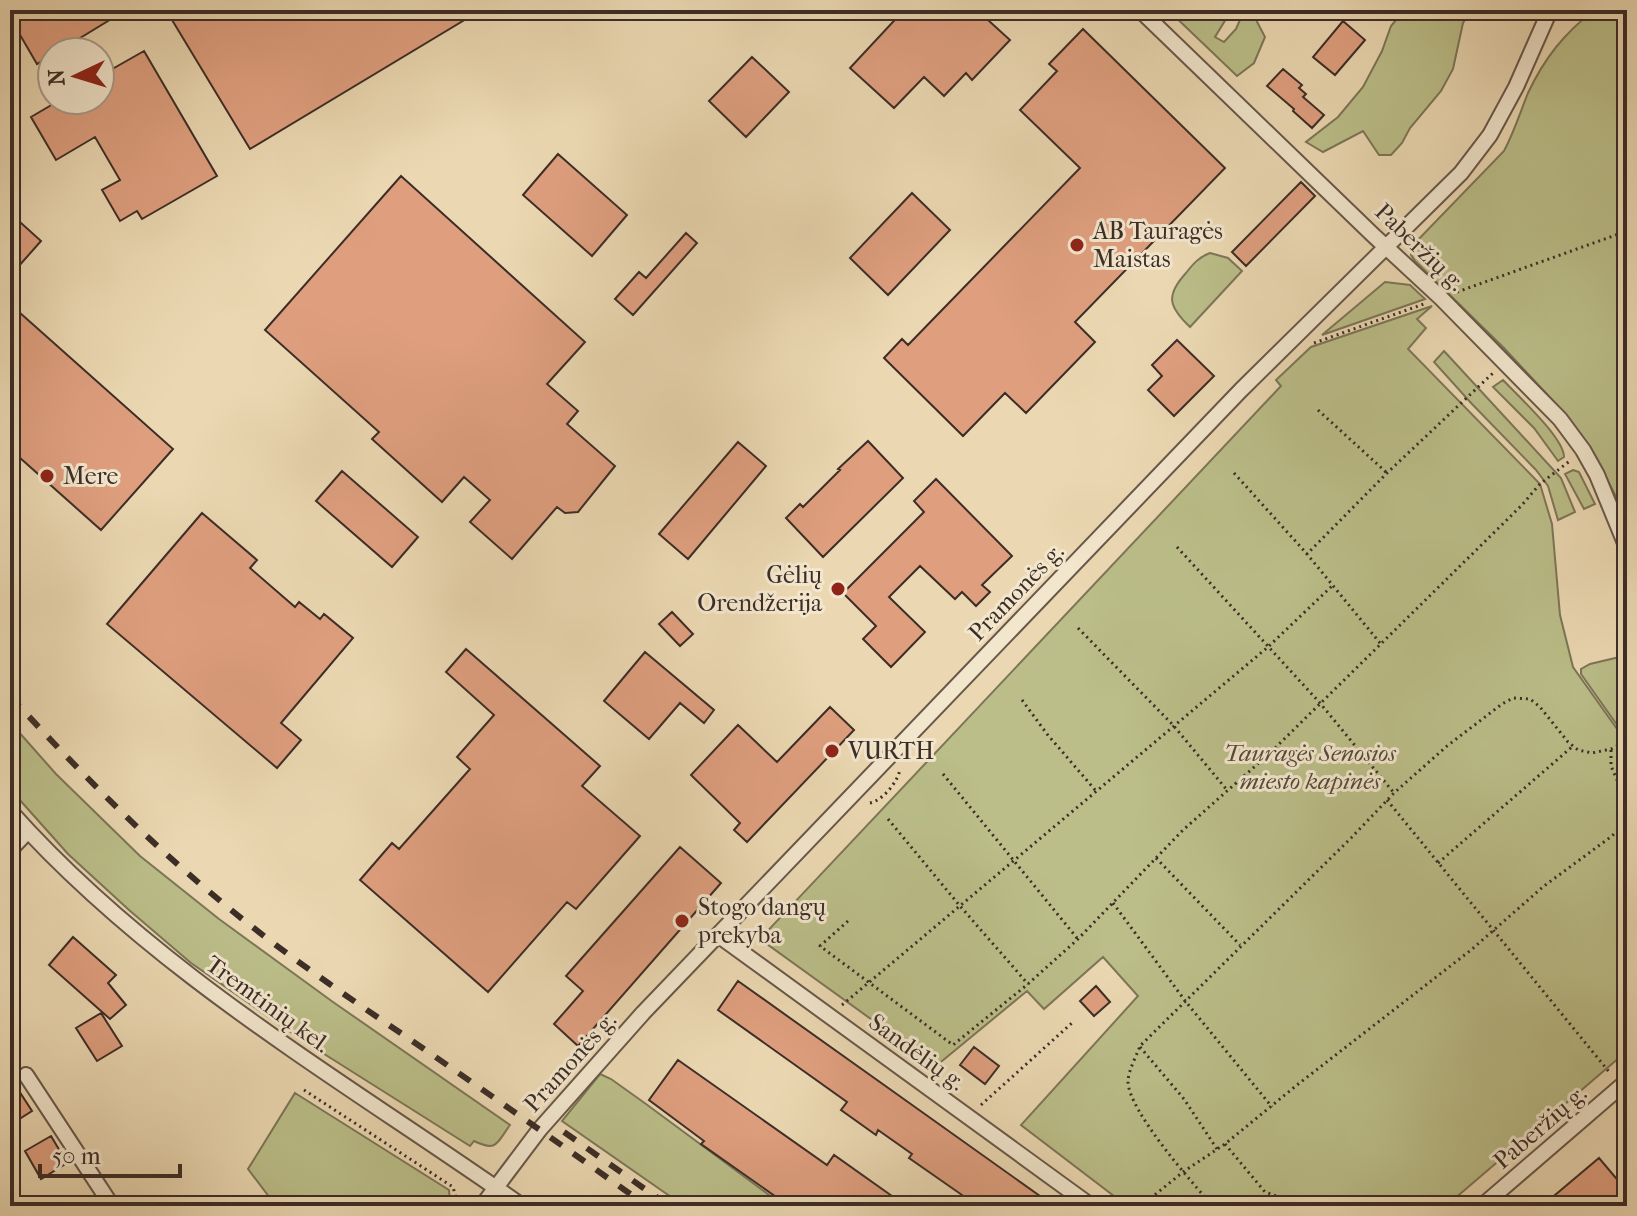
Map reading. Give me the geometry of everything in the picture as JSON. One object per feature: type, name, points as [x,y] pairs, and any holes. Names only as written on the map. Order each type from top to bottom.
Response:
[{"type":"street","name":"Paberžių g.","points":[[1140,10],[1441,298],[1560,419],[1597,475],[1627,548]]},
{"type":"street","name":"Pramonės g.","points":[[482,1206],[540,1129],[586,1076],[718,935],[1241,390],[1461,173],[1490,135],[1516,87],[1548,12],[1561,10]]},
{"type":"street","name":"Tremtinių kel.","points":[[10,811],[91,894],[175,964],[313,1064],[522,1206]]},
{"type":"street","points":[[10,850],[28,831]]},
{"type":"street","name":"Sandėlių g.","points":[[718,935],[1091,1206]]},
{"type":"street","points":[[26,1075],[112,1206]]},
{"type":"street","name":"Paberžių g.","points":[[1482,1206],[1624,1083]]},
{"type":"path","points":[[1308,345],[1627,231]]},
{"type":"path","points":[[1307,554],[1504,362]]},
{"type":"path","points":[[1318,410],[1387,473]]},
{"type":"path","points":[[848,921],[820,946],[953,1045],[1078,939],[1183,830],[1270,753],[1540,484],[1583,450]]},
{"type":"path","points":[[1234,473],[1307,554],[1380,643]]},
{"type":"path","points":[[1177,547],[1320,703],[1394,793]]},
{"type":"path","points":[[830,1016],[1268,647],[1332,586]]},
{"type":"path","points":[[1078,628],[1173,725],[1227,790]]},
{"type":"path","points":[[1213,1206],[1183,1172],[1133,1103],[1128,1080],[1140,1046],[1394,793],[1447,746],[1502,704],[1513,698],[1530,699],[1578,750],[1592,753],[1627,741]]},
{"type":"path","points":[[1022,700],[1096,791]]},
{"type":"path","points":[[1438,863],[1573,746]]},
{"type":"path","points":[[1611,749],[1611,766],[1627,803]]},
{"type":"path","points":[[868,803],[877,801],[898,778],[901,765]]},
{"type":"path","points":[[943,774],[1078,939]]},
{"type":"path","points":[[1387,800],[1624,1083]]},
{"type":"path","points":[[1141,1206],[1183,1172],[1225,1144],[1471,950],[1544,886],[1612,836],[1627,818]]},
{"type":"path","points":[[888,819],[1028,984]]},
{"type":"path","points":[[1156,858],[1241,945]]},
{"type":"path","points":[[1113,903],[1186,1002],[1272,1107]]},
{"type":"path","points":[[968,1116],[1073,1022]]},
{"type":"path","points":[[1140,1046],[1184,1099],[1217,1149]]},
{"type":"path","points":[[304,1090],[453,1187],[457,1201],[466,1206]]},
{"type":"path","points":[[1225,1144],[1265,1192],[1279,1197],[1287,1206]]},
{"type":"path","points":[[453,1206],[457,1201]]},
{"type":"green space","points":[[1168,10],[1226,10],[1226,19],[1215,37],[1224,42],[1236,29],[1243,13],[1253,14],[1265,37],[1254,63],[1237,76]]},
{"type":"green space","points":[[1397,10],[1471,10],[1463,23],[1453,69],[1441,91],[1391,155],[1379,155],[1363,131],[1323,152],[1306,142],[1338,117],[1363,87],[1391,26],[1401,14]]},
{"type":"green space","points":[[1594,10],[1627,10],[1627,518],[1593,452],[1568,417],[1411,255],[1413,245],[1504,151],[1528,93],[1548,57],[1564,37]]},
{"type":"green space","points":[[1210,253],[1228,258],[1242,271],[1190,327],[1174,307],[1172,295],[1191,267]]},
{"type":"green space","points":[[1385,282],[1410,285],[1425,299],[1322,335]]},
{"type":"green space","name":"Tauragės Senosios miesto kapinės","points":[[1432,306],[1417,319],[1426,328],[1408,349],[1540,484],[1552,524],[1560,615],[1573,667],[1627,743],[1627,1051],[1446,1206],[1127,1206],[1021,1125],[1138,996],[1103,957],[1044,1009],[1027,991],[936,1066],[760,939],[1281,386],[1276,380],[1311,347]]},
{"type":"green space","points":[[1444,351],[1561,478],[1575,512],[1558,520],[1548,486],[1536,470],[1434,362]]},
{"type":"green space","points":[[1503,380],[1557,439],[1564,457],[1558,461],[1534,428],[1493,387]]},
{"type":"green space","points":[[1573,470],[1579,472],[1595,504],[1584,509],[1565,474]]},
{"type":"green space","points":[[1624,656],[1627,662],[1627,739],[1581,674],[1581,669],[1590,664]]},
{"type":"green space","points":[[10,722],[56,774],[140,856],[219,919],[333,1002],[510,1125],[499,1141],[487,1146],[474,1141],[470,1146],[302,1040],[191,963],[129,910],[68,854],[10,789]]},
{"type":"green space","points":[[600,1074],[646,1104],[784,1206],[684,1206],[562,1121]]},
{"type":"green space","points":[[295,1093],[449,1190],[447,1206],[276,1206],[248,1169]]},
{"type":"building","points":[[11,10],[126,10],[83,36],[36,36],[36,62],[16,28],[20,26]]},
{"type":"building","points":[[166,10],[481,10],[250,149]]},
{"type":"building","points":[[904,10],[977,10],[1010,40],[972,80],[966,73],[944,96],[924,77],[894,108],[850,68]]},
{"type":"building","points":[[1343,21],[1365,40],[1335,75],[1313,57]]},
{"type":"building","name":"AB Tauragės Maistas","points":[[1083,29],[1225,168],[1075,322],[1095,342],[1026,413],[1005,393],[963,436],[884,358],[902,339],[908,345],[1080,168],[1020,110],[1057,71],[1049,64]]},
{"type":"building","points":[[144,51],[217,176],[142,219],[137,211],[120,221],[102,190],[120,180],[95,137],[56,160],[31,117],[36,114],[116,116],[116,67]]},
{"type":"building","points":[[752,57],[789,92],[746,137],[709,101]]},
{"type":"building","points":[[1283,69],[1302,85],[1299,88],[1306,94],[1303,97],[1324,115],[1312,128],[1267,86]]},
{"type":"building","points":[[558,154],[627,215],[592,256],[523,195]]},
{"type":"building","points":[[401,176],[585,342],[547,384],[578,411],[567,424],[615,466],[578,512],[565,513],[557,507],[512,559],[470,522],[490,500],[464,477],[442,502],[372,439],[379,432],[265,330]]},
{"type":"building","points":[[1301,182],[1315,196],[1246,266],[1232,252]]},
{"type":"building","points":[[912,193],[950,230],[888,295],[850,258]]},
{"type":"building","points":[[10,213],[41,241],[10,276]]},
{"type":"building","points":[[686,233],[697,243],[633,315],[615,299],[639,272],[646,278]]},
{"type":"building","points":[[10,304],[173,449],[101,530],[10,449]]},
{"type":"building","points":[[1177,340],[1214,376],[1174,416],[1148,390],[1162,376],[1152,365]]},
{"type":"building","points":[[868,441],[903,478],[823,557],[786,518],[800,504],[803,507]]},
{"type":"building","points":[[738,442],[766,466],[688,559],[659,534]]},
{"type":"building","points":[[342,471],[418,537],[392,567],[316,501]]},
{"type":"building","points":[[936,479],[1012,556],[982,585],[990,592],[976,606],[962,592],[955,599],[920,566],[889,597],[925,632],[891,667],[863,639],[876,626],[843,593],[924,512],[914,501]]},
{"type":"building","points":[[202,513],[257,560],[250,568],[295,607],[299,602],[320,619],[324,614],[353,638],[281,723],[301,740],[277,768],[107,624]]},
{"type":"building","points":[[672,612],[693,634],[680,646],[659,624]]},
{"type":"building","points":[[466,649],[600,766],[582,786],[640,836],[576,909],[567,902],[488,992],[360,880],[392,843],[399,849],[470,769],[457,757],[494,715],[446,672]]},
{"type":"building","points":[[645,652],[714,710],[704,723],[680,703],[649,739],[604,701]]},
{"type":"building","points":[[830,707],[854,730],[747,842],[734,830],[740,823],[691,775],[738,725],[777,762]]},
{"type":"building","points":[[680,847],[721,883],[578,1046],[554,1024],[583,991],[566,976]]},
{"type":"building","points":[[73,937],[116,975],[108,983],[126,1005],[110,1019],[49,965]]},
{"type":"building","points":[[738,981],[1054,1206],[974,1206],[961,1197],[909,1158],[912,1154],[878,1130],[876,1135],[841,1110],[847,1102],[718,1010]]},
{"type":"building","points":[[1096,986],[1110,1002],[1094,1016],[1080,1001]]},
{"type":"building","points":[[101,1013],[122,1046],[97,1061],[76,1028]]},
{"type":"building","points":[[974,1047],[999,1066],[985,1084],[960,1065]]},
{"type":"building","points":[[678,1060],[827,1165],[834,1155],[906,1206],[789,1206],[701,1144],[704,1141],[649,1100]]},
{"type":"building","points":[[10,1077],[32,1111],[10,1125]]},
{"type":"building","points":[[51,1136],[67,1163],[41,1179],[25,1151]]},
{"type":"building","points":[[1599,1158],[1627,1191],[1627,1206],[1542,1206]]},
{"type":"railway","points":[[10,696],[137,827],[243,919],[319,977],[647,1206]]},
{"type":"railway","points":[[564,1132],[669,1206]]},
{"type":"place","name":"AB Tauragės Maistas","points":[[1077,245]]},
{"type":"place","name":"Mere","points":[[47,476]]},
{"type":"place","name":"Gėlių Orendžerija","points":[[838,589]]},
{"type":"place","name":"VURTH","points":[[832,751]]},
{"type":"place","name":"Stogo dangų prekyba","points":[[682,921]]}]
